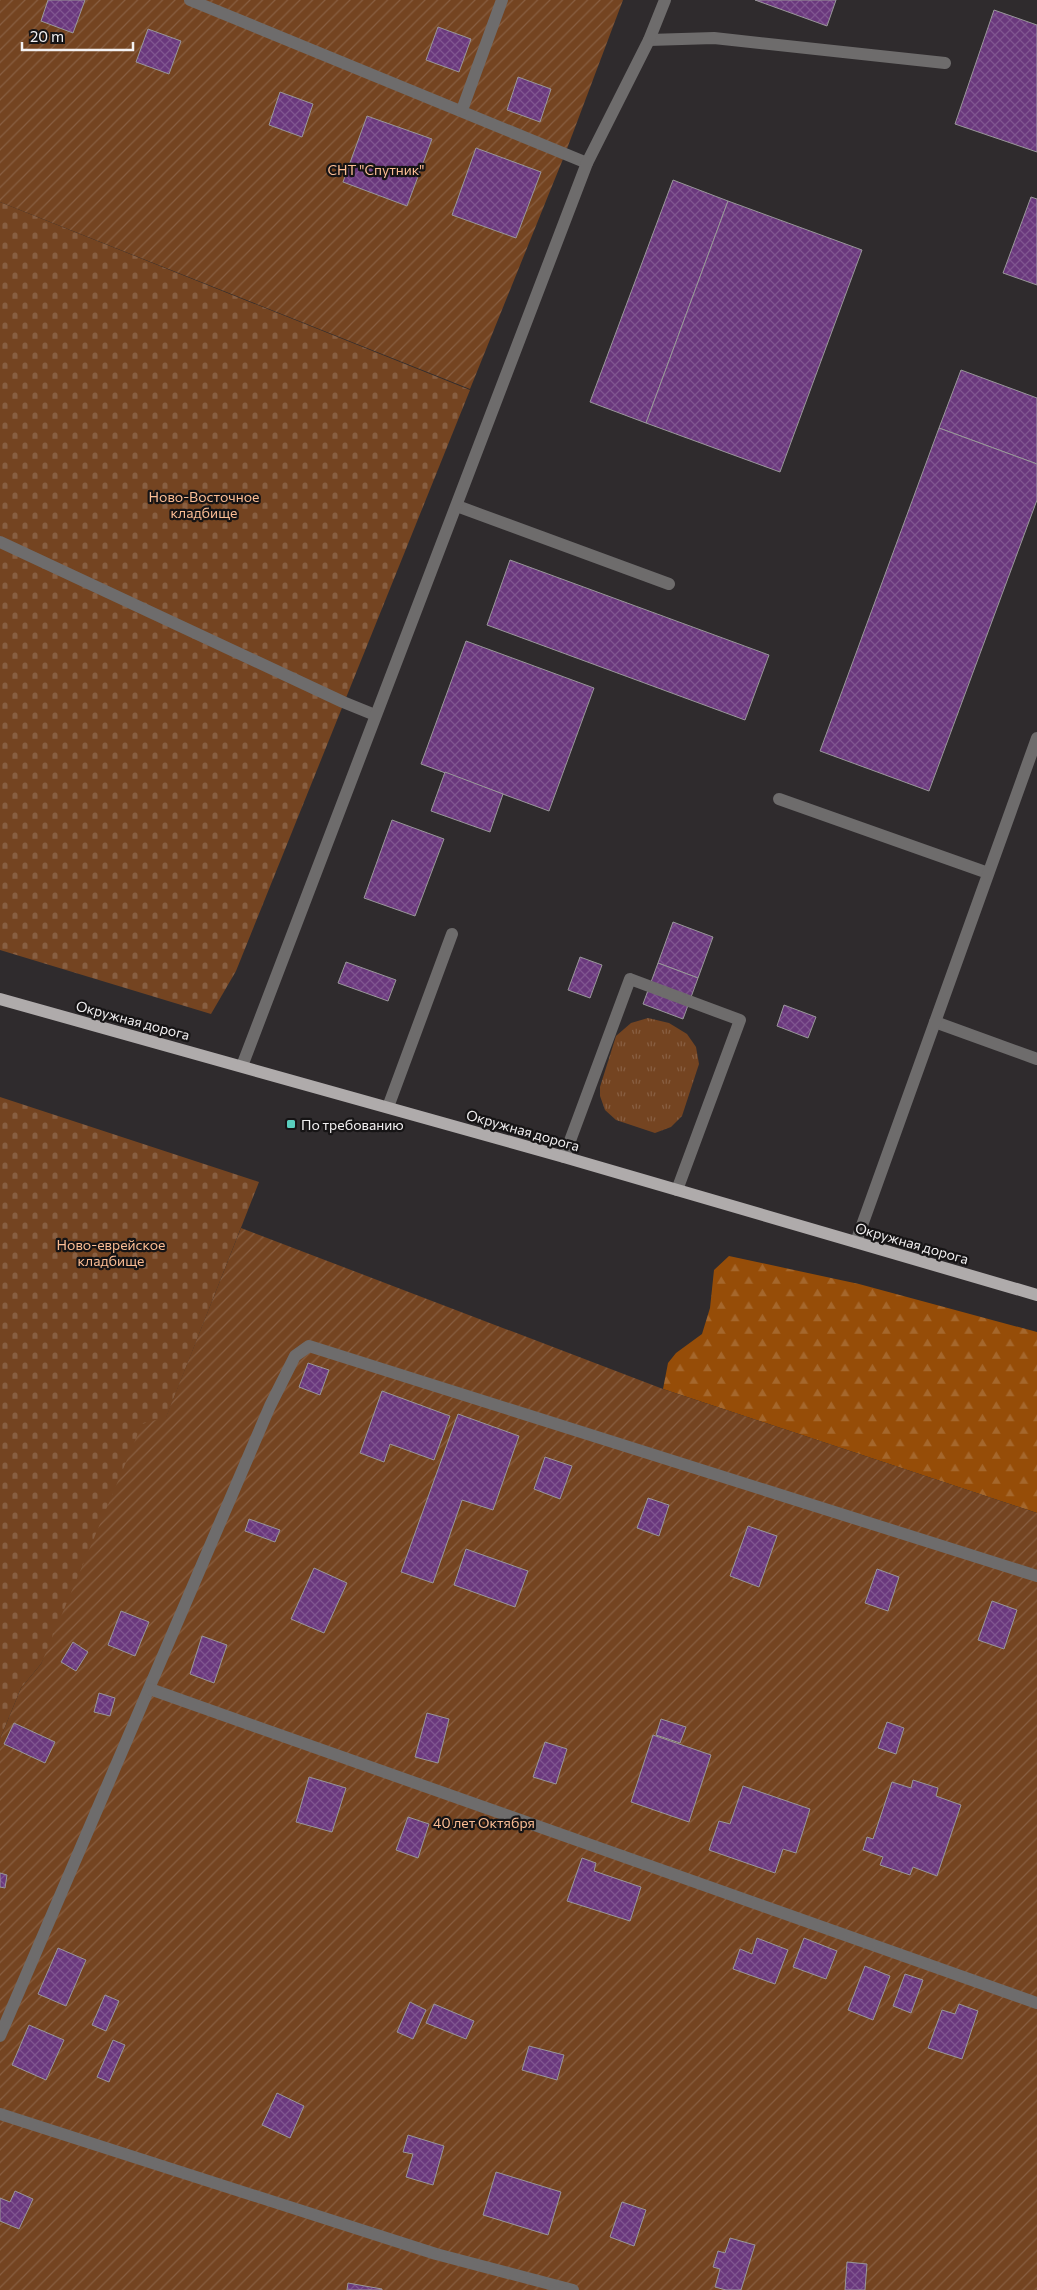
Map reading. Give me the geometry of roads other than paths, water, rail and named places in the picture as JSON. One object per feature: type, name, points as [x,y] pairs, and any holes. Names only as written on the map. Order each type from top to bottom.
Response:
[{"type":"main road","name":"Окружная дорога","points":[[0,999],[564,1157],[1037,1295]]},
{"type":"street","points":[[190,0],[462,110],[587,163]]},
{"type":"street","points":[[462,110],[502,0]]},
{"type":"street","points":[[242,1066],[587,163],[649,40],[664,0]]},
{"type":"street","points":[[649,40],[714,38],[945,63]]},
{"type":"street","points":[[457,506],[669,584]]},
{"type":"street","points":[[0,542],[343,702],[375,715]]},
{"type":"street","points":[[856,1242],[1037,738]]},
{"type":"street","points":[[780,799],[988,873]]},
{"type":"street","points":[[388,1107],[452,934]]},
{"type":"street","points":[[564,1157],[630,979],[740,1020],[677,1190]]},
{"type":"street","points":[[935,1022],[1037,1059]]},
{"type":"street","points":[[0,2036],[270,1406],[295,1356],[309,1346],[1037,1576]]},
{"type":"street","points":[[150,1689],[1037,2003]]},
{"type":"street","points":[[0,2114],[436,2254],[573,2290]]},
{"type":"place","name":"По требованию","points":[[291,1124]]},
{"type":"park label","name":"СНТ \"Спутник\"","points":[[376,169]]},
{"type":"park label","name":"Ново-Восточное кладбище","points":[[204,504]]},
{"type":"park label","name":"Ново-еврейское кладбище","points":[[111,1252]]},
{"type":"park label","name":"40 лет Октября","points":[[484,1822]]}]
